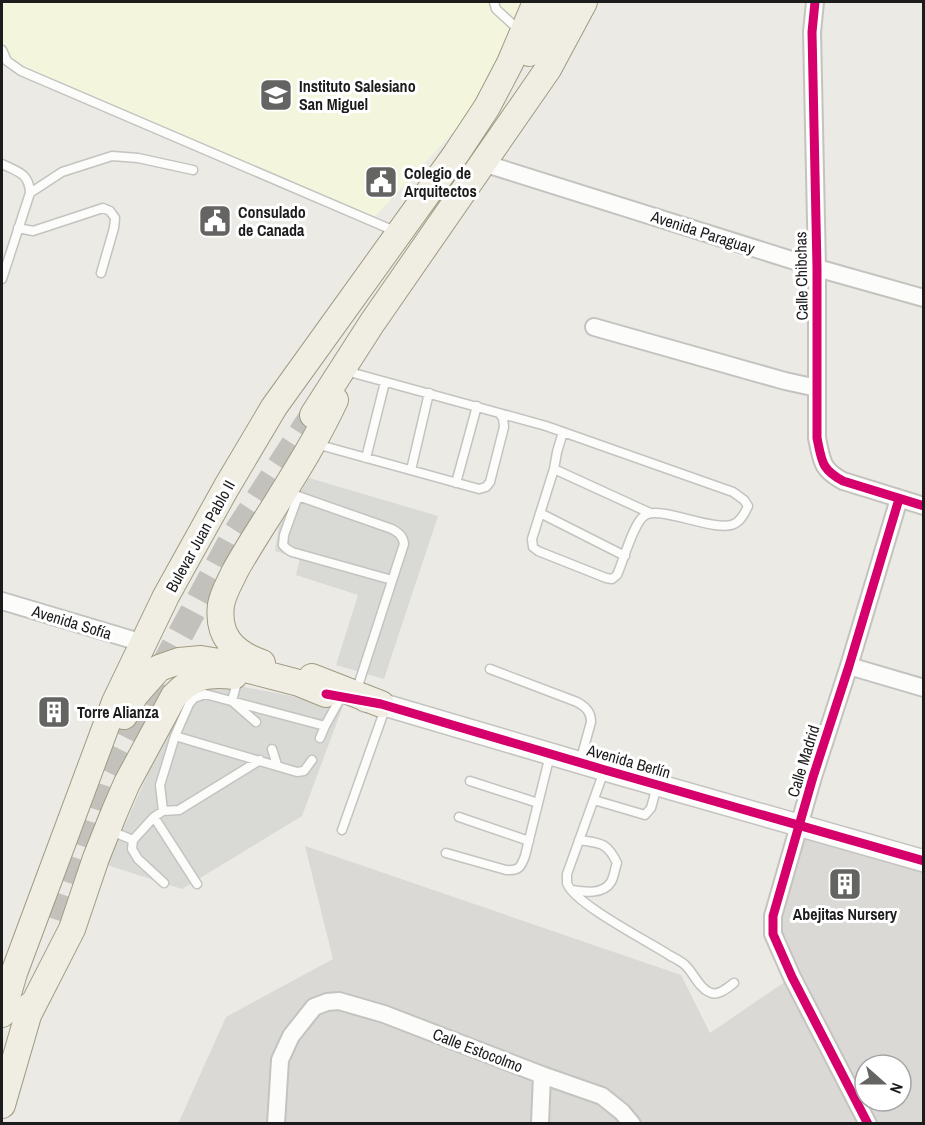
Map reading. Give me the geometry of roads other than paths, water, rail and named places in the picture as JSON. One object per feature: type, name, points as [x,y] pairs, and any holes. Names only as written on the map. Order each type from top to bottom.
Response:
[{"type":"main road","name":"Bulevar Juan Pablo II","points":[[488,107],[524,33],[536,2]]},
{"type":"main road","name":"Bulevar Juan Pablo II","points":[[2,1105],[14,1016],[14,973],[115,702],[166,597],[215,507],[274,407],[400,234],[488,107],[528,56],[561,2]]},
{"type":"main road","name":"Bulevar Juan Pablo II","points":[[518,113],[542,62],[561,2]]},
{"type":"main road","name":"Bulevar Juan Pablo II","points":[[313,415],[548,69],[584,2]]},
{"type":"main road","points":[[341,695],[315,678],[259,662],[239,652],[229,643],[221,623],[221,604],[227,587],[246,551],[291,494],[342,387],[349,362]]},
{"type":"main road","points":[[2,1032],[117,730],[135,695],[159,668],[201,659],[384,705]]},
{"type":"main road","points":[[14,1016],[72,929],[107,830],[127,783],[174,696],[185,684],[199,677],[220,675],[235,689],[341,695]]},
{"type":"main road","name":"Bulevar Juan Pablo II","points":[[14,1016],[60,921]]},
{"type":"street","name":"Calle Chibchas","points":[[815,2],[812,32],[817,268],[817,438],[823,465],[831,475],[843,481],[924,506]]},
{"type":"street","name":"Avenida Paraguay","points":[[483,163],[817,268],[924,298]]},
{"type":"street","points":[[594,327],[817,388]]},
{"type":"street","name":"Calle Madrid","points":[[868,1124],[792,977],[773,934],[773,916],[813,777],[899,499]]},
{"type":"street","name":"Avenida Sofía","points":[[2,601],[143,643]]},
{"type":"street","points":[[849,666],[924,688]]},
{"type":"street","name":"Avenida Berlín","points":[[384,705],[924,861]]},
{"type":"street","name":"Calle Estocolmo","points":[[276,1124],[280,1060],[291,1036],[314,1006],[339,1001],[384,1014],[542,1076],[602,1096],[622,1112],[632,1124]]},
{"type":"street","points":[[540,1124],[542,1076]]},
{"type":"lane","points":[[494,2],[496,9],[524,33]]},
{"type":"lane","points":[[2,51],[7,61],[21,71],[400,234]]},
{"type":"lane","points":[[30,193],[62,172],[112,156],[138,158],[193,170]]},
{"type":"lane","points":[[2,164],[24,175],[29,184],[30,193],[2,279]]},
{"type":"lane","points":[[18,228],[33,231],[103,208],[110,211],[115,218],[114,228],[101,273]]},
{"type":"lane","points":[[349,362],[385,382],[546,426],[732,492],[744,500],[748,506],[737,524],[729,526],[650,513],[554,469]]},
{"type":"lane","points":[[366,458],[385,382]]},
{"type":"lane","points":[[411,470],[429,393]]},
{"type":"lane","points":[[456,483],[477,406]]},
{"type":"lane","points":[[314,443],[479,489],[486,487],[490,482],[504,427],[503,418],[499,413]]},
{"type":"lane","points":[[563,432],[532,539],[533,547],[538,551],[612,579],[617,575],[637,524],[650,513]]},
{"type":"lane","points":[[320,738],[392,580],[404,544],[399,533],[392,529],[291,494],[283,545],[287,549],[392,580]]},
{"type":"lane","points":[[540,513],[625,556]]},
{"type":"lane","points":[[490,669],[577,702],[588,710],[591,722],[580,763]]},
{"type":"lane","points":[[163,811],[160,785],[175,736],[186,708],[194,698],[235,689],[325,726]]},
{"type":"lane","points":[[235,689],[256,722]]},
{"type":"lane","points":[[342,830],[384,705]]},
{"type":"lane","points":[[175,736],[297,772],[304,771],[312,760]]},
{"type":"lane","points":[[272,749],[277,765]]},
{"type":"lane","points":[[446,853],[506,870],[520,867],[529,841],[550,754]]},
{"type":"lane","points":[[164,883],[138,859],[132,849],[133,840],[154,817],[163,811],[179,810],[260,760]]},
{"type":"lane","points":[[605,770],[567,874],[567,883],[584,902],[599,913],[684,964],[709,992],[722,992],[734,983]]},
{"type":"lane","points":[[470,781],[538,802]]},
{"type":"lane","points":[[594,800],[645,815],[651,808],[657,785]]},
{"type":"lane","points":[[154,817],[197,884]]},
{"type":"lane","points":[[459,817],[529,841]]},
{"type":"lane","points":[[107,830],[133,840]]},
{"type":"lane","points":[[572,890],[585,892],[601,890],[610,883],[616,862],[605,845],[579,840]]},
{"type":"tunnel","points":[[60,921],[108,776],[152,687],[232,539],[313,415]]},
{"type":"place","name":"Instituto Salesiano San Miguel","points":[[276,95]]},
{"type":"place","name":"Colegio de Arquitectos","points":[[381,182]]},
{"type":"place","name":"Consulado de Canada","points":[[215,221]]},
{"type":"place","name":"Torre Alianza","points":[[54,712]]},
{"type":"place","name":"Abejitas Nursery","points":[[845,884]]}]
